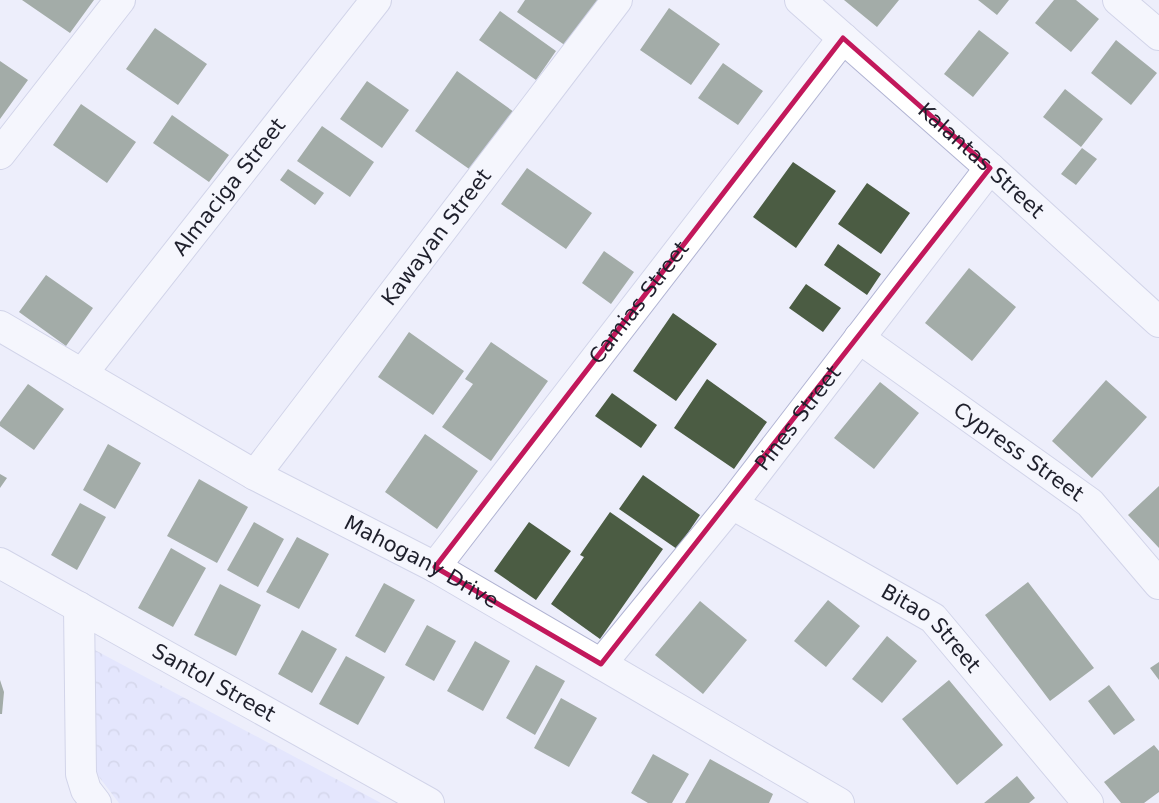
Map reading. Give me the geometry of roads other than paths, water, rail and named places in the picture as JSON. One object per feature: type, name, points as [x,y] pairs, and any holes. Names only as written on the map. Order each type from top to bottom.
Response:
[{"type":"street","points":[[0,153],[120,0]]},
{"type":"street","name":"Almaciga Street","points":[[82,374],[376,0]]},
{"type":"street","name":"Kawayan Street","points":[[255,475],[617,0]]},
{"type":"street","name":"Kalantas Street","points":[[800,0],[1159,322]]},
{"type":"street","points":[[1118,0],[1159,35]]},
{"type":"street","name":"Camias Street","points":[[435,567],[843,38]]},
{"type":"street","name":"Pines Street","points":[[601,664],[732,504],[990,168]]},
{"type":"street","name":"Mahogany Drive","points":[[0,326],[255,475],[435,567],[839,803]]},
{"type":"street","name":"Cypress Street","points":[[859,338],[1090,503],[1159,584]]},
{"type":"street","name":"Bitao Street","points":[[732,504],[933,618],[1088,803]]},
{"type":"street","name":"Santol Street","points":[[0,563],[429,803]]},
{"type":"street","points":[[79,607],[81,774],[86,790],[96,803]]}]
